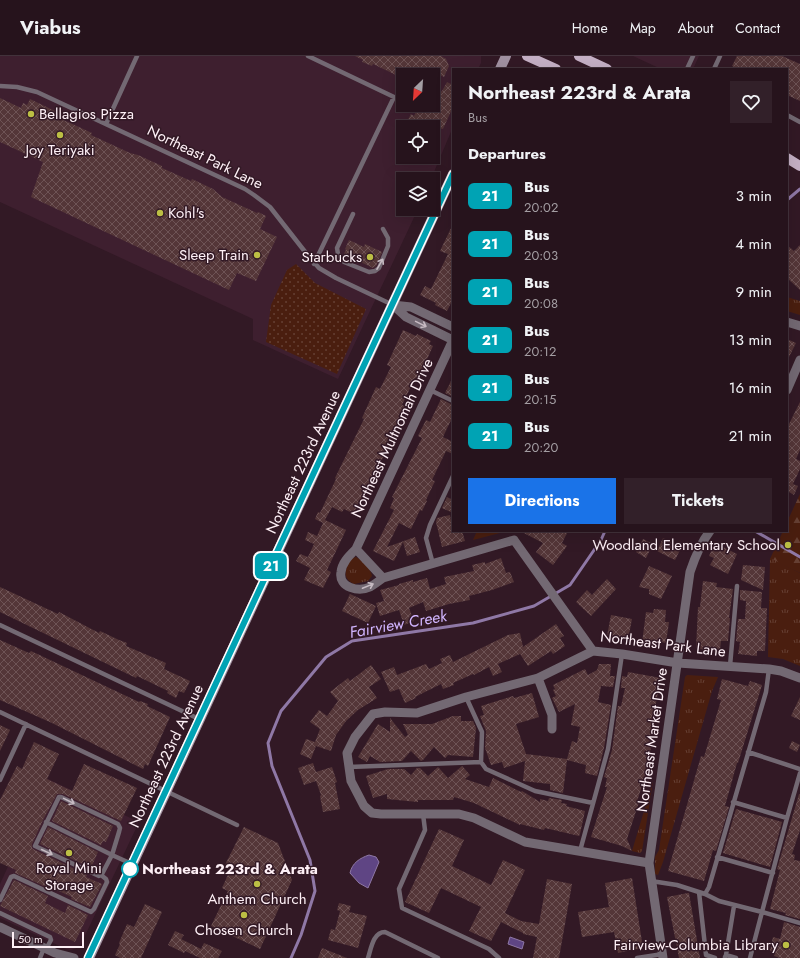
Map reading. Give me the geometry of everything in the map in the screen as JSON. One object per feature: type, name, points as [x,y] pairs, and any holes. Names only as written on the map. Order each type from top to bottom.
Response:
[{"type":"main road","points":[[500,68],[506,56]]},
{"type":"main road","points":[[527,56],[554,68]]},
{"type":"main road","points":[[579,56],[589,59],[605,68]]},
{"type":"main road","points":[[788,159],[800,168]]},
{"type":"main road","points":[[788,165],[800,168]]},
{"type":"main road","name":"Northeast 223rd Avenue","points":[[88,958],[452,176]]},
{"type":"street","name":"Northeast Park Lane","points":[[393,305],[411,307],[452,327]]},
{"type":"street","name":"Northeast Park Lane","points":[[393,305],[406,317],[452,340]]},
{"type":"street","points":[[788,322],[800,326]]},
{"type":"street","name":"Northeast Multnomah Drive","points":[[452,342],[356,549],[349,555],[340,572],[341,579],[356,590],[363,589],[370,587],[383,578],[433,564],[516,535]]},
{"type":"street","points":[[788,388],[800,360]]},
{"type":"street","name":"Northeast Market Drive","points":[[651,881],[649,863],[690,572],[694,558],[709,532]]},
{"type":"street","name":"Northeast Park Lane","points":[[516,535],[546,586],[593,652],[622,654],[678,663],[769,669],[781,671],[800,678]]},
{"type":"street","points":[[356,549],[383,578]]},
{"type":"street","points":[[593,652],[538,678],[466,697],[417,713],[385,712],[373,714],[355,737],[347,753],[351,781],[360,800],[372,813],[459,814],[474,818],[525,842],[629,861],[649,863]]},
{"type":"street","points":[[538,678],[552,715],[552,729]]},
{"type":"street","points":[[651,881],[663,956]]},
{"type":"street","points":[[0,927],[51,952],[74,958]]},
{"type":"lane","points":[[106,124],[137,56]]},
{"type":"lane","points":[[308,56],[394,97],[314,264]]},
{"type":"lane","points":[[687,68],[693,56]]},
{"type":"lane","points":[[714,68],[720,56]]},
{"type":"lane","name":"Northeast Park Lane","points":[[0,86],[17,87],[37,92],[254,195],[270,207],[278,216],[314,264],[328,274],[393,305]]},
{"type":"lane","points":[[788,116],[800,122]]},
{"type":"lane","points":[[353,214],[337,248],[338,254],[344,262],[369,272],[375,271],[379,268],[388,246],[388,238],[383,228]]},
{"type":"lane","points":[[430,390],[452,401]]},
{"type":"lane","points":[[433,564],[426,538],[430,525],[452,478]]},
{"type":"lane","points":[[730,666],[737,586]]},
{"type":"lane","points":[[0,625],[200,719]]},
{"type":"lane","points":[[580,851],[608,749],[622,654]]},
{"type":"lane","points":[[704,894],[708,887],[766,692],[769,669]]},
{"type":"lane","points":[[466,697],[482,732],[481,762],[486,769],[535,791],[593,803]]},
{"type":"lane","points":[[0,712],[238,825]]},
{"type":"lane","points":[[0,780],[26,724]]},
{"type":"lane","points":[[748,752],[800,769]]},
{"type":"lane","points":[[349,767],[481,762]]},
{"type":"lane","points":[[750,958],[800,773]]},
{"type":"lane","points":[[0,900],[11,877],[14,876],[90,912],[94,909],[107,882],[106,880],[101,875],[36,847],[35,844],[57,798],[61,797],[118,824],[120,828],[112,855],[101,875]]},
{"type":"lane","points":[[733,802],[787,818]]},
{"type":"lane","points":[[423,814],[425,830],[399,889],[402,908],[489,949],[499,958]]},
{"type":"lane","points":[[46,822],[132,864]]},
{"type":"lane","points":[[717,857],[773,873]]},
{"type":"lane","points":[[651,881],[677,885],[734,906],[800,923]]},
{"type":"lane","points":[[699,892],[706,955],[715,958]]},
{"type":"lane","points":[[734,906],[725,957],[736,958]]},
{"type":"lane","points":[[0,913],[51,938],[51,952],[40,958]]},
{"type":"lane","points":[[29,941],[34,930]]},
{"type":"lane","points":[[368,958],[375,937],[381,932],[385,932],[438,958]]},
{"type":"lane","points":[[637,958],[663,956]]},
{"type":"shaded area","points":[[0,56],[481,56],[481,63],[478,68],[452,68],[452,129],[440,158],[440,120],[396,120],[396,164],[437,164],[434,172],[396,172],[396,216],[415,216],[338,379],[253,340],[253,319],[0,202]]},
{"type":"shaded area","points":[[633,56],[699,56],[693,68],[659,68]]},
{"type":"shaded area","name":"Royal Mini Storage","points":[[48,779],[139,822],[81,944],[77,948],[71,950],[0,918],[0,884]]},
{"type":"shaded area","points":[[369,855],[376,857],[379,862],[368,888],[359,883],[350,873],[357,861]]},
{"type":"shaded area","points":[[510,937],[524,942],[522,949],[508,944]]},
{"type":"green space","points":[[296,264],[315,283],[366,309],[337,374],[266,342],[271,305],[287,270]]},
{"type":"green space","points":[[788,297],[800,301],[800,315],[788,311]]},
{"type":"green space","name":"Woodland Elementary School","points":[[800,494],[800,573],[770,559],[783,532],[788,532],[788,520]]},
{"type":"green space","points":[[477,532],[501,532],[500,533],[473,540]]},
{"type":"green space","points":[[356,557],[366,565],[372,576],[368,581],[354,584],[347,579],[346,573],[350,559]]},
{"type":"green space","points":[[770,558],[800,573],[800,666],[783,659],[768,657]]},
{"type":"green space","points":[[687,675],[718,677],[712,691],[658,875],[655,874],[655,857],[659,850],[685,677]]},
{"type":"green space","points":[[653,781],[642,851],[640,853],[632,851]]},
{"type":"building","points":[[355,56],[441,56],[446,59],[449,66],[444,77],[440,75],[440,68],[396,68],[396,75],[373,64],[372,66],[362,62],[363,60]]},
{"type":"building","points":[[737,56],[782,56],[800,64],[800,101],[788,95],[788,68],[737,68],[732,66]]},
{"type":"building","points":[[447,82],[452,84],[452,109],[443,129],[440,128],[440,120],[408,120],[411,114],[414,116],[416,112],[440,112],[440,92]]},
{"type":"building","name":"Kohl's","points":[[0,98],[21,108],[23,103],[27,105],[30,99],[59,113],[57,117],[92,133],[91,135],[162,166],[162,168],[191,181],[192,179],[213,189],[222,197],[266,216],[260,229],[277,237],[256,281],[237,273],[229,290],[31,197],[43,162],[0,142]]},
{"type":"building","points":[[452,226],[452,301],[447,311],[435,305],[436,303],[420,295],[425,286],[431,289],[448,254],[440,251]]},
{"type":"building","points":[[349,240],[364,247],[365,244],[382,252],[376,266],[373,268],[344,254]]},
{"type":"building","points":[[800,245],[800,290],[788,279],[788,246],[794,251]]},
{"type":"building","points":[[403,330],[416,336],[417,334],[431,341],[429,344],[433,346],[418,379],[415,378],[402,405],[405,406],[387,447],[388,448],[374,475],[376,476],[373,484],[370,483],[354,514],[344,509],[342,512],[332,507],[325,520],[346,530],[327,570],[331,572],[323,588],[304,580],[310,568],[296,561],[300,554],[308,557],[314,544],[305,540],[308,532],[317,536],[323,523],[315,519],[318,512],[320,513],[336,479],[335,478],[364,419],[362,418],[376,387],[380,389],[391,367],[387,365]]},
{"type":"building","points":[[788,339],[796,343],[788,359]]},
{"type":"building","points":[[452,379],[452,396],[445,393]]},
{"type":"building","points":[[441,399],[452,404],[452,418],[443,437],[452,442],[452,454],[446,451],[432,480],[435,481],[426,500],[427,501],[422,511],[420,510],[411,529],[399,523],[387,547],[415,537],[420,552],[407,556],[403,542],[394,561],[373,551],[394,510],[390,508],[394,498],[392,497],[422,438],[418,436],[426,420],[430,422]]},
{"type":"building","points":[[800,402],[800,450],[796,459],[800,461],[800,469],[793,484],[798,486],[794,495],[789,492],[788,494],[788,426]]},
{"type":"building","points":[[447,497],[452,500],[452,513],[442,508]]},
{"type":"building","points":[[450,515],[452,532],[462,532],[465,541],[442,547],[436,522],[437,518]]},
{"type":"building","points":[[522,532],[568,532],[562,543],[567,546],[553,565],[536,552],[543,543]]},
{"type":"building","points":[[663,538],[682,546],[675,560],[657,551]]},
{"type":"building","points":[[643,539],[653,544],[646,558],[636,552]]},
{"type":"building","points":[[715,543],[737,554],[728,574],[710,565],[714,558],[709,556]]},
{"type":"building","points":[[501,558],[506,573],[510,572],[514,582],[469,596],[470,600],[449,604],[426,611],[423,602],[409,608],[414,621],[404,625],[399,610],[380,616],[376,603],[384,601],[380,590],[413,580],[413,582],[427,578],[430,589],[446,584],[444,577],[474,571],[472,565],[485,562],[485,564]]},
{"type":"building","points":[[743,565],[765,567],[763,590],[741,580]]},
{"type":"building","points":[[649,566],[672,576],[661,599],[649,594],[649,589],[639,587]]},
{"type":"building","points":[[607,579],[616,589],[591,616],[576,602],[587,590],[592,595]]},
{"type":"building","points":[[703,581],[717,583],[716,587],[733,589],[729,618],[728,641],[721,641],[720,650],[696,649],[698,607],[700,607]]},
{"type":"building","points":[[0,587],[58,614],[59,612],[99,633],[100,631],[127,643],[126,646],[166,663],[164,669],[190,681],[184,693],[179,691],[176,698],[167,693],[168,691],[137,676],[136,678],[0,612]]},
{"type":"building","points":[[740,590],[762,592],[761,608],[767,608],[765,651],[757,651],[757,656],[738,654],[740,642],[736,641],[738,619],[745,619],[746,601],[740,600]]},
{"type":"building","points":[[350,594],[376,606],[368,623],[342,611]]},
{"type":"building","points":[[654,609],[666,610],[665,622],[669,622],[666,643],[661,642],[661,645],[642,643],[646,612],[653,613]]},
{"type":"building","points":[[611,615],[632,619],[628,640],[607,636]]},
{"type":"building","points":[[556,624],[564,636],[560,638],[565,646],[553,654],[551,651],[528,666],[520,654],[498,664],[502,672],[493,676],[489,667],[443,689],[441,684],[405,703],[399,689],[390,692],[381,672],[394,667],[397,675],[426,664],[429,669],[442,663],[440,659],[450,655],[453,662],[508,635],[520,633],[523,647]]},
{"type":"building","points":[[0,640],[29,653],[31,651],[139,702],[148,704],[147,706],[170,717],[148,766],[145,764],[143,769],[52,723],[0,700]]},
{"type":"building","points":[[599,664],[611,664],[610,676],[615,676],[613,687],[601,686],[598,702],[611,705],[604,748],[597,776],[585,773],[586,765],[567,760],[563,793],[550,790],[550,784],[523,781],[525,761],[504,768],[502,762],[491,765],[485,748],[486,731],[480,716],[484,715],[481,706],[513,696],[514,698],[532,693],[539,717],[516,724],[526,754],[567,759],[572,741],[577,743],[580,727],[571,725],[575,704],[559,712],[552,698],[556,696],[553,690],[555,689],[553,685],[585,669],[588,675],[597,670]]},
{"type":"building","points":[[371,665],[381,679],[369,687],[377,698],[358,710],[346,721],[336,735],[331,751],[316,746],[311,759],[300,754],[306,739],[315,742],[320,729],[310,722],[319,710],[327,716],[338,701],[330,692],[348,678],[350,681]]},
{"type":"building","points":[[628,672],[661,678],[651,728],[653,728],[649,762],[637,802],[639,802],[627,839],[632,851],[622,846],[591,837],[607,787],[605,787],[607,778],[604,777],[612,750],[618,706],[621,706],[625,688],[621,688],[622,676],[627,677]]},
{"type":"building","points":[[722,679],[748,686],[750,681],[762,685],[725,806],[729,807],[716,851],[713,850],[704,881],[668,871],[701,756],[704,757],[721,700],[717,699]]},
{"type":"building","points":[[800,697],[800,720],[791,716]]},
{"type":"building","points":[[453,716],[461,716],[461,721],[473,721],[476,728],[473,757],[448,755],[445,758],[434,747],[421,761],[411,751],[402,761],[380,762],[370,756],[367,762],[358,757],[378,724],[390,732],[390,718],[405,737],[408,735],[403,724],[432,724]]},
{"type":"building","points":[[0,725],[10,730],[0,751]]},
{"type":"building","points":[[792,741],[800,745],[797,752],[789,748]]},
{"type":"building","points":[[34,742],[59,754],[47,779],[72,791],[84,764],[137,788],[121,821],[63,794],[57,794],[32,844],[33,849],[87,875],[86,877],[102,884],[90,907],[71,899],[72,897],[15,873],[16,870],[0,863],[0,800],[17,766],[22,769]]},
{"type":"building","points":[[313,763],[316,772],[332,767],[337,782],[335,783],[340,809],[323,812],[321,795],[316,781],[304,785],[298,768]]},
{"type":"building","points":[[462,766],[470,775],[465,779],[489,787],[493,778],[521,792],[522,791],[540,802],[540,799],[548,801],[549,798],[562,800],[561,803],[567,804],[566,806],[585,811],[579,836],[545,828],[544,830],[520,825],[474,803],[454,797],[453,800],[418,800],[418,802],[387,799],[387,794],[373,798],[366,776],[388,769],[404,769],[411,775],[417,768],[420,768],[428,776],[438,767],[448,778]]},
{"type":"building","points":[[799,794],[800,830],[792,854],[795,855],[794,860],[800,861],[800,919],[785,915],[786,913],[770,909],[780,870],[777,869]]},
{"type":"building","points":[[61,801],[113,826],[106,842],[103,841],[101,845],[52,821]]},
{"type":"building","points":[[736,809],[782,822],[770,867],[723,853]]},
{"type":"building","points":[[48,827],[98,852],[91,868],[40,844]]},
{"type":"building","name":"Anthem Church","points":[[244,827],[278,843],[292,880],[260,949],[211,926],[228,891],[222,888],[231,868],[225,865]]},
{"type":"building","points":[[439,829],[464,840],[452,866],[491,885],[503,860],[525,870],[505,913],[521,921],[539,924],[547,879],[572,884],[559,958],[533,958],[537,937],[523,934],[501,922],[491,941],[469,931],[481,907],[441,888],[429,913],[405,902]]},
{"type":"building","points":[[632,878],[643,948],[618,953],[614,932],[582,937],[578,912],[609,907],[605,883]]},
{"type":"building","points":[[14,880],[48,896],[45,903],[65,913],[68,905],[88,915],[75,942],[0,906]]},
{"type":"building","points":[[689,893],[700,958],[679,958],[667,897]]},
{"type":"building","points":[[339,903],[351,906],[349,912],[367,916],[358,948],[328,940],[331,929],[335,930],[340,911],[337,910]]},
{"type":"building","points":[[145,904],[162,912],[141,958],[120,958],[115,955],[127,924],[134,927]]},
{"type":"building","name":"Fairview-Columbia Library","points":[[784,922],[800,927],[800,958],[780,958],[774,956],[775,952],[770,951],[773,937],[780,939]]},
{"type":"building","points":[[175,931],[184,935],[181,939],[201,949],[204,943],[222,951],[218,958],[200,958],[185,951],[184,953],[168,945]]},
{"type":"building","points":[[322,948],[347,958],[318,958]]},
{"type":"waterway","points":[[788,199],[800,189]]},
{"type":"waterway","name":"Fairview Creek","points":[[291,958],[301,935],[315,891],[310,860],[272,766],[268,743],[281,711],[326,657],[352,641],[473,623],[534,606],[570,585],[601,540],[605,532]]},
{"type":"waterway","name":"Fairview Creek","points":[[757,532],[800,557]]},
{"type":"bus line","name":"21","points":[[88,958],[452,176]]},
{"type":"place","name":"Bellagios Pizza","points":[[31,114]]},
{"type":"place","name":"Joy Teriyaki","points":[[60,135]]},
{"type":"place","name":"Kohl's","points":[[160,213]]},
{"type":"place","name":"Sleep Train","points":[[257,255]]},
{"type":"place","name":"Starbucks","points":[[370,257]]},
{"type":"place","name":"Woodland Elementary School","points":[[788,545]]},
{"type":"place","name":"Royal Mini Storage","points":[[69,853]]},
{"type":"place","name":"Northeast 223rd & Arata","points":[[130,869]]},
{"type":"place","name":"Anthem Church","points":[[257,884]]},
{"type":"place","name":"Chosen Church","points":[[244,915]]},
{"type":"place","name":"Fairview-Columbia Library","points":[[786,945]]}]
